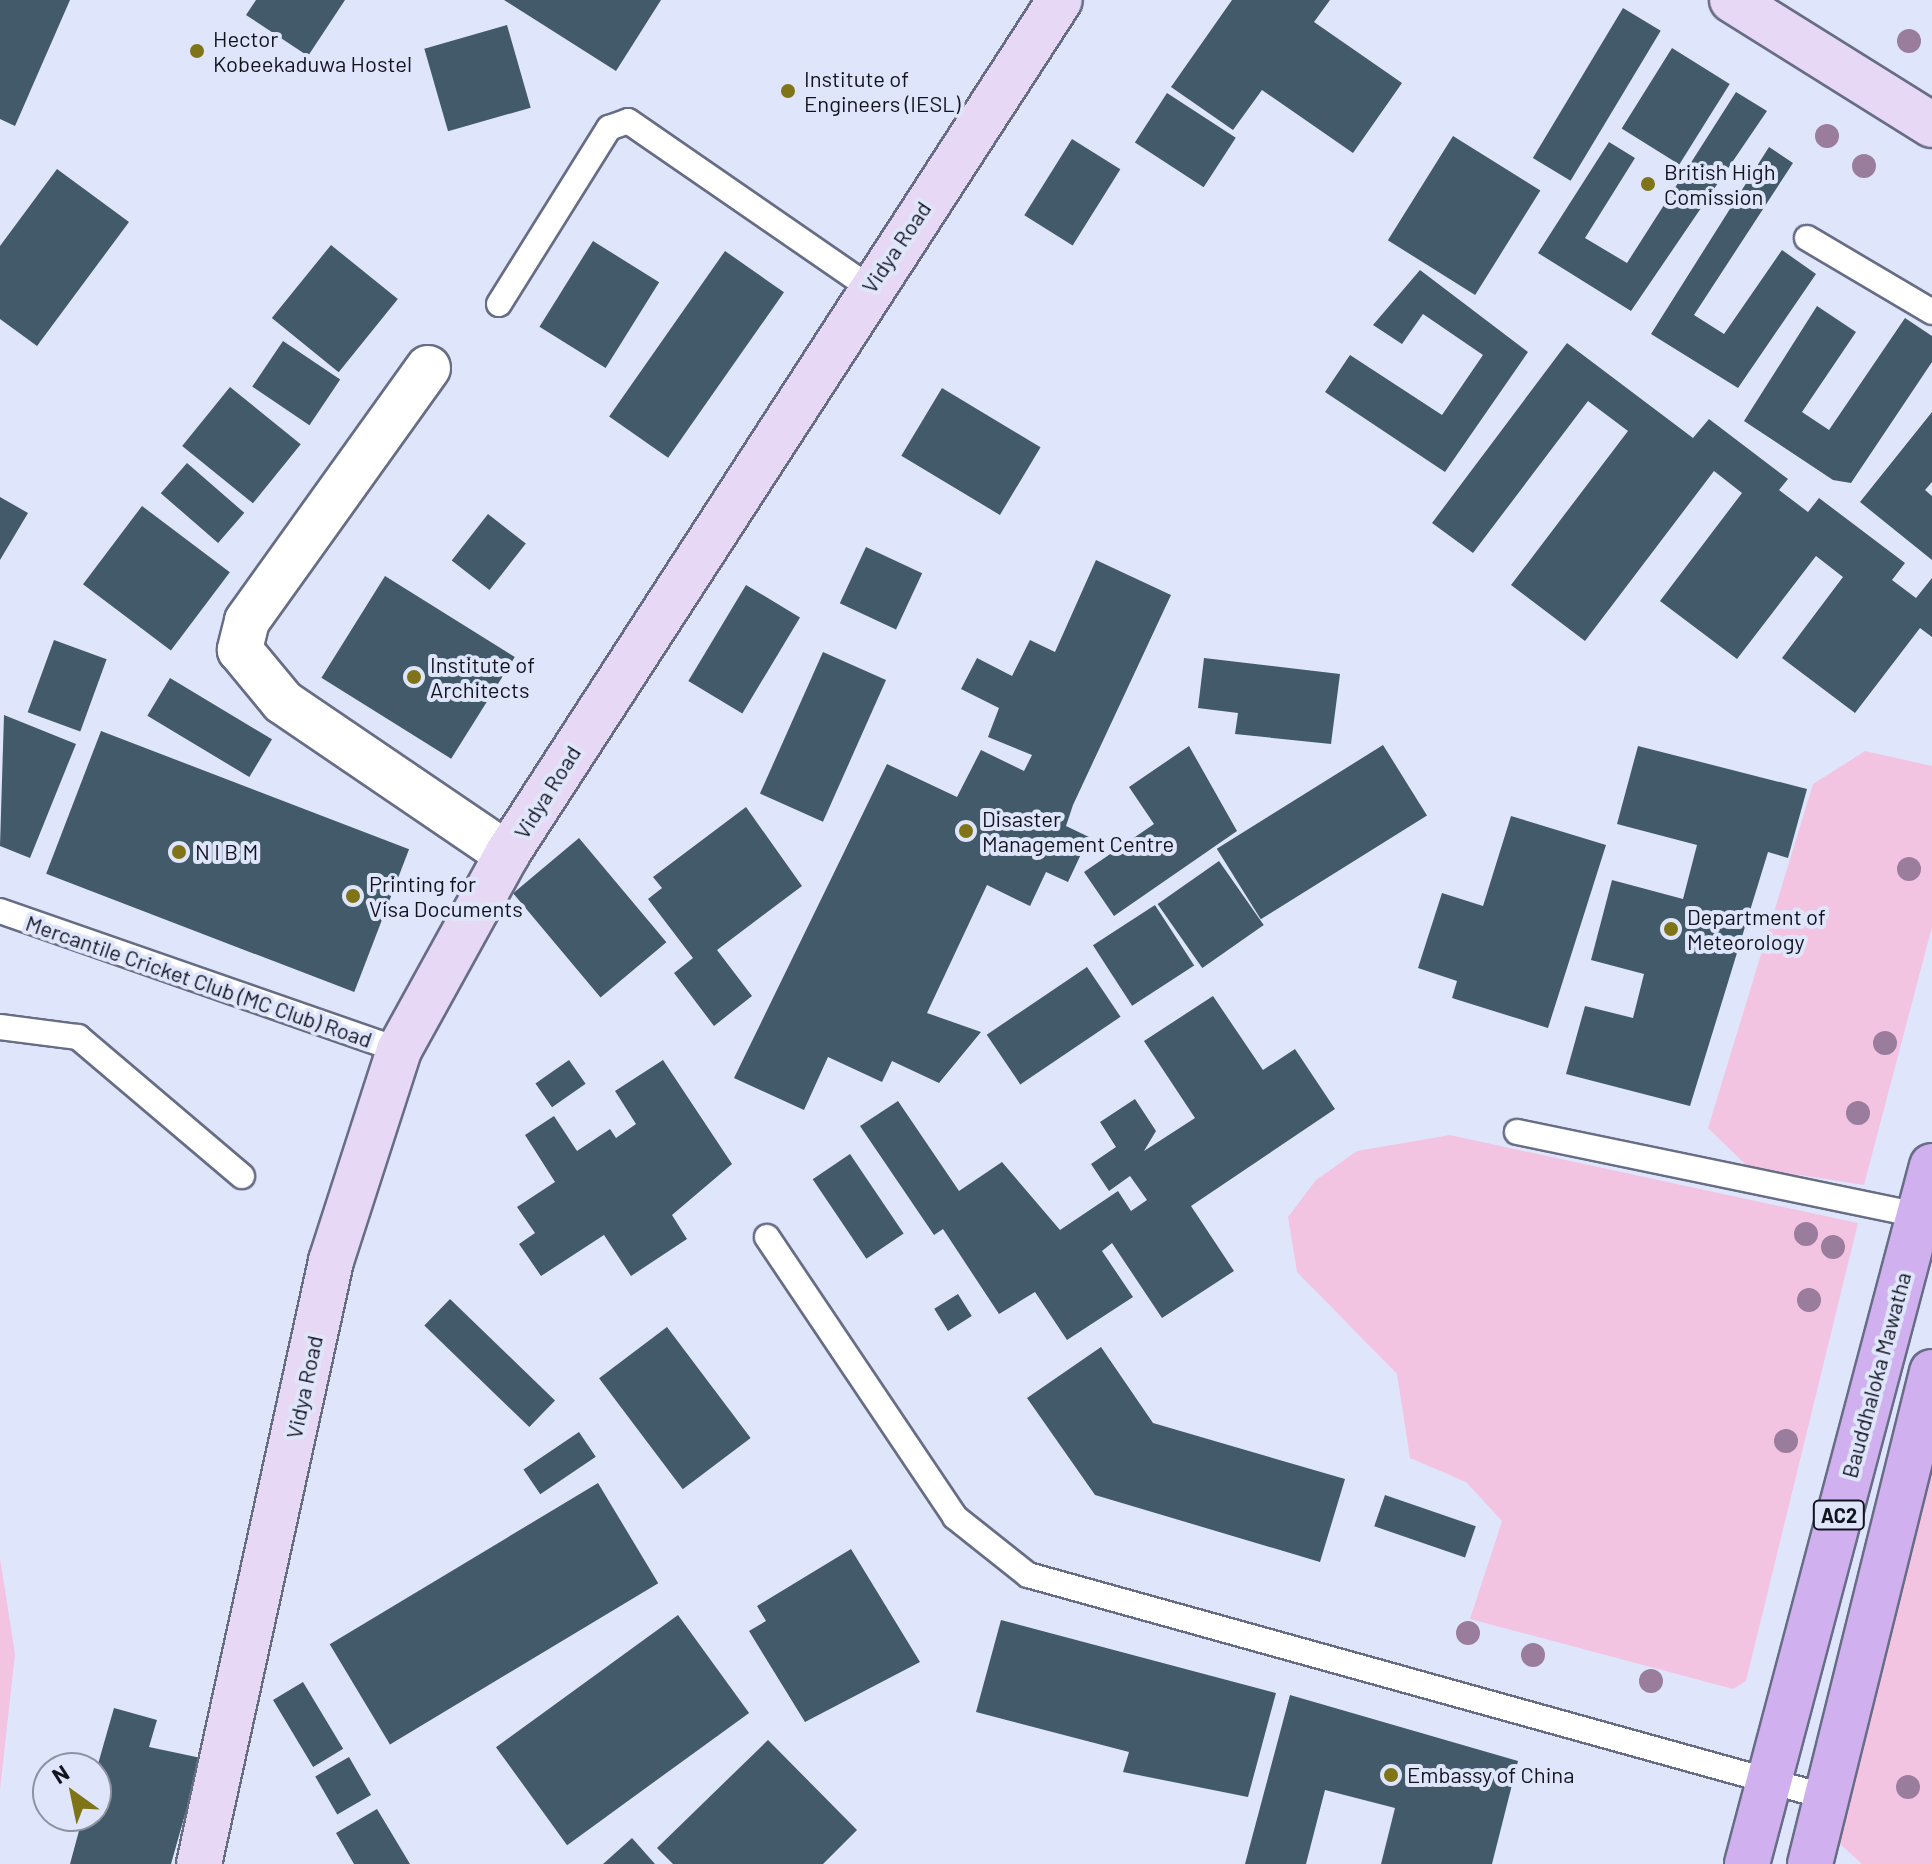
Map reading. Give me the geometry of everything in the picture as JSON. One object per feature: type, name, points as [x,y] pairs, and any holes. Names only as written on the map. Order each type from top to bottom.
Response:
[{"type":"main road","name":"Bauddhaloka Mawatha","points":[[1747,1864],[1932,1166]]},
{"type":"main road","name":"AC2","points":[[1810,1864],[1929,1401]]},
{"type":"street","name":"Vidya Road","points":[[199,1864],[331,1261],[399,1050],[507,854],[869,287],[1060,0]]},
{"type":"street","points":[[1732,0],[1932,125]]},
{"type":"street","points":[[428,368],[247,621],[240,650],[283,702],[507,854]]},
{"type":"street","points":[[1869,1402],[1929,1401]]},
{"type":"lane","points":[[499,304],[609,128],[628,121],[869,287]]},
{"type":"lane","points":[[1807,238],[1932,312]]},
{"type":"lane","name":"Mercantile Cricket Club (MC Club) Road","points":[[0,911],[399,1050]]},
{"type":"lane","points":[[0,1027],[78,1037],[242,1176]]},
{"type":"lane","points":[[1517,1132],[1919,1215]]},
{"type":"lane","points":[[767,1237],[955,1517],[1028,1575],[1827,1797]]},
{"type":"shaded area","points":[[1865,751],[1932,766],[1932,927],[1864,1185],[1748,1167],[1708,1128],[1813,784]]},
{"type":"shaded area","points":[[1450,1135],[1858,1223],[1746,1681],[1733,1689],[1470,1619],[1502,1521],[1466,1482],[1410,1458],[1397,1374],[1297,1272],[1288,1217],[1316,1180],[1357,1151]]},
{"type":"shaded area","points":[[1932,1456],[1932,1864],[1862,1864],[1829,1834]]},
{"type":"shaded area","points":[[0,1558],[15,1654],[0,1790]]},
{"type":"building","points":[[0,0],[70,0],[15,126],[0,119]]},
{"type":"building","points":[[256,0],[345,0],[308,56],[246,15]]},
{"type":"building","points":[[504,0],[661,0],[616,71]]},
{"type":"building","points":[[1232,0],[1330,0],[1314,22],[1402,83],[1353,153],[1262,90],[1233,130],[1171,87]]},
{"type":"building","points":[[1623,8],[1661,31],[1571,181],[1533,158]]},
{"type":"building","points":[[507,25],[531,108],[448,131],[424,49]]},
{"type":"building","points":[[1672,48],[1730,84],[1679,165],[1622,129]]},
{"type":"building","points":[[1736,92],[1767,111],[1631,311],[1538,253],[1609,142],[1635,158],[1585,238],[1627,263]]},
{"type":"building","points":[[1167,93],[1236,138],[1204,187],[1135,142]]},
{"type":"building","points":[[1453,136],[1540,191],[1475,295],[1388,240]]},
{"type":"building","points":[[1072,139],[1120,169],[1073,246],[1024,215]]},
{"type":"building","points":[[1769,147],[1793,163],[1694,315],[1724,334],[1782,250],[1816,274],[1738,388],[1651,334]]},
{"type":"building","points":[[57,169],[129,222],[37,346],[0,319],[0,246]]},
{"type":"building","points":[[593,241],[659,282],[606,368],[539,327]]},
{"type":"building","points":[[331,245],[398,299],[339,372],[272,318]]},
{"type":"building","points":[[725,251],[784,292],[668,458],[609,416]]},
{"type":"building","points":[[1420,270],[1528,352],[1445,472],[1325,392],[1350,355],[1442,415],[1483,355],[1423,314],[1402,344],[1373,325]]},
{"type":"building","points":[[1817,306],[1856,332],[1802,412],[1829,430],[1905,318],[1932,336],[1932,362],[1851,483],[1833,480],[1744,421]]},
{"type":"building","points":[[283,341],[340,380],[309,425],[252,387]]},
{"type":"building","points":[[1567,343],[1693,438],[1709,419],[1788,479],[1779,490],[1808,512],[1819,498],[1905,563],[1892,580],[1916,598],[1932,578],[1932,637],[1920,628],[1855,713],[1782,658],[1843,577],[1816,556],[1737,659],[1660,601],[1742,493],[1714,471],[1585,641],[1511,585],[1628,431],[1588,401],[1473,553],[1432,523]]},
{"type":"building","points":[[230,387],[301,444],[253,503],[182,446]]},
{"type":"building","points":[[942,388],[1041,447],[1000,515],[901,456]]},
{"type":"building","points":[[1932,412],[1932,482],[1925,490],[1932,496],[1932,560],[1860,502]]},
{"type":"building","points":[[187,463],[244,513],[218,543],[161,493]]},
{"type":"building","points":[[0,497],[28,513],[0,560]]},
{"type":"building","points":[[142,506],[230,572],[171,650],[83,584]]},
{"type":"building","points":[[488,514],[526,544],[490,590],[452,560]]},
{"type":"building","points":[[866,547],[922,573],[896,629],[840,603]]},
{"type":"building","name":"Disaster Management Centre","points":[[1096,560],[1171,595],[1073,805],[1066,826],[1089,837],[1068,882],[1046,872],[1030,906],[987,885],[927,1013],[981,1032],[939,1083],[892,1061],[882,1082],[828,1057],[804,1110],[734,1078],[887,764],[957,797],[981,750],[1024,771],[1032,755],[988,737],[999,708],[961,689],[977,658],[1012,676],[1030,640],[1055,652]]},
{"type":"building","points":[[385,576],[515,657],[451,759],[321,678]]},
{"type":"building","points":[[746,585],[800,617],[742,713],[688,681]]},
{"type":"building","points":[[54,640],[107,659],[80,732],[28,712]]},
{"type":"building","points":[[823,652],[886,680],[823,822],[760,794]]},
{"type":"building","points":[[1204,658],[1340,674],[1331,744],[1235,734],[1238,713],[1198,708]]},
{"type":"building","points":[[170,678],[272,739],[249,777],[147,716]]},
{"type":"building","points":[[4,715],[76,744],[30,858],[0,846]]},
{"type":"building","points":[[101,731],[409,849],[354,992],[46,874]]},
{"type":"building","points":[[1383,745],[1427,815],[1261,919],[1217,849]]},
{"type":"building","points":[[1189,746],[1237,831],[1114,916],[1084,872],[1154,824],[1129,787]]},
{"type":"building","name":"Department of Meteorology","points":[[1638,746],[1807,789],[1788,858],[1768,852],[1690,1106],[1566,1074],[1585,1006],[1633,1018],[1644,974],[1591,960],[1612,880],[1683,899],[1697,845],[1617,824]]},
{"type":"building","points":[[746,807],[802,886],[717,950],[752,996],[714,1026],[674,973],[693,958],[648,899],[662,888],[653,877]]},
{"type":"building","points":[[1511,816],[1606,845],[1548,1028],[1452,998],[1457,981],[1418,968],[1442,893],[1483,906]]},
{"type":"building","points":[[579,838],[666,942],[601,997],[513,893]]},
{"type":"building","points":[[1219,861],[1264,925],[1202,968],[1158,904]]},
{"type":"building","points":[[1155,905],[1194,965],[1132,1006],[1093,945]]},
{"type":"building","points":[[1087,967],[1121,1017],[1020,1084],[987,1035]]},
{"type":"building","points":[[1213,996],[1263,1070],[1295,1049],[1335,1109],[1191,1206],[1234,1271],[1162,1318],[1112,1243],[1102,1251],[1133,1297],[1067,1340],[1035,1292],[999,1314],[943,1229],[934,1235],[860,1126],[898,1101],[959,1191],[1002,1162],[1060,1230],[1118,1191],[1131,1211],[1147,1200],[1130,1176],[1109,1191],[1091,1164],[1116,1147],[1100,1122],[1135,1099],[1156,1131],[1144,1151],[1195,1118],[1144,1041]]},
{"type":"building","points":[[569,1060],[586,1084],[552,1107],[535,1084]]},
{"type":"building","points":[[663,1060],[732,1164],[672,1215],[687,1239],[631,1276],[604,1235],[541,1276],[519,1244],[535,1233],[517,1207],[555,1182],[525,1135],[554,1116],[577,1151],[610,1129],[616,1138],[636,1124],[615,1091]]},
{"type":"building","points":[[850,1154],[904,1234],[866,1259],[813,1179]]},
{"type":"building","points":[[958,1294],[972,1316],[948,1331],[934,1309]]},
{"type":"building","points":[[450,1299],[555,1400],[529,1427],[424,1326]]},
{"type":"building","points":[[667,1327],[751,1438],[683,1489],[599,1378]]},
{"type":"building","points":[[1101,1347],[1153,1423],[1345,1479],[1320,1562],[1095,1495],[1027,1398]]},
{"type":"building","points":[[579,1432],[596,1457],[540,1494],[523,1469]]},
{"type":"building","points":[[598,1483],[658,1583],[390,1744],[330,1644]]},
{"type":"building","points":[[1385,1495],[1476,1526],[1465,1557],[1374,1526]]},
{"type":"building","points":[[851,1549],[920,1662],[805,1722],[749,1631],[766,1621],[757,1606]]},
{"type":"building","points":[[678,1615],[749,1713],[567,1845],[496,1747]]},
{"type":"building","points":[[1001,1620],[1276,1693],[1248,1797],[1123,1772],[1129,1752],[976,1712]]},
{"type":"building","points":[[303,1682],[343,1749],[313,1767],[273,1700]]},
{"type":"building","name":"Embassy of China","points":[[1290,1695],[1518,1761],[1492,1864],[1381,1864],[1395,1808],[1325,1790],[1306,1864],[1245,1864]]},
{"type":"building","points":[[114,1708],[157,1720],[149,1747],[201,1758],[171,1864],[70,1864],[79,1832],[112,1832],[112,1752],[101,1752]]},
{"type":"building","points":[[768,1740],[857,1830],[823,1864],[673,1864],[657,1848]]},
{"type":"building","points":[[349,1757],[371,1795],[337,1815],[315,1777]]},
{"type":"building","points":[[377,1809],[410,1864],[354,1864],[336,1833]]},
{"type":"building","points":[[632,1838],[655,1864],[603,1864]]},
{"type":"place","name":"Hector Kobeekaduwa Hostel","points":[[197,51]]},
{"type":"place","name":"Institute of Engineers (IESL)","points":[[788,91]]},
{"type":"place","name":"British High Comission","points":[[1648,184]]},
{"type":"place","name":"Institute of Architects","points":[[414,677]]},
{"type":"place","name":"Disaster Management Centre","points":[[966,831]]},
{"type":"place","name":"N I B M","points":[[179,852]]},
{"type":"place","name":"Printing for Visa Documents","points":[[353,896]]},
{"type":"place","name":"Department of Meteorology","points":[[1671,929]]},
{"type":"place","name":"Embassy of China","points":[[1391,1775]]}]
